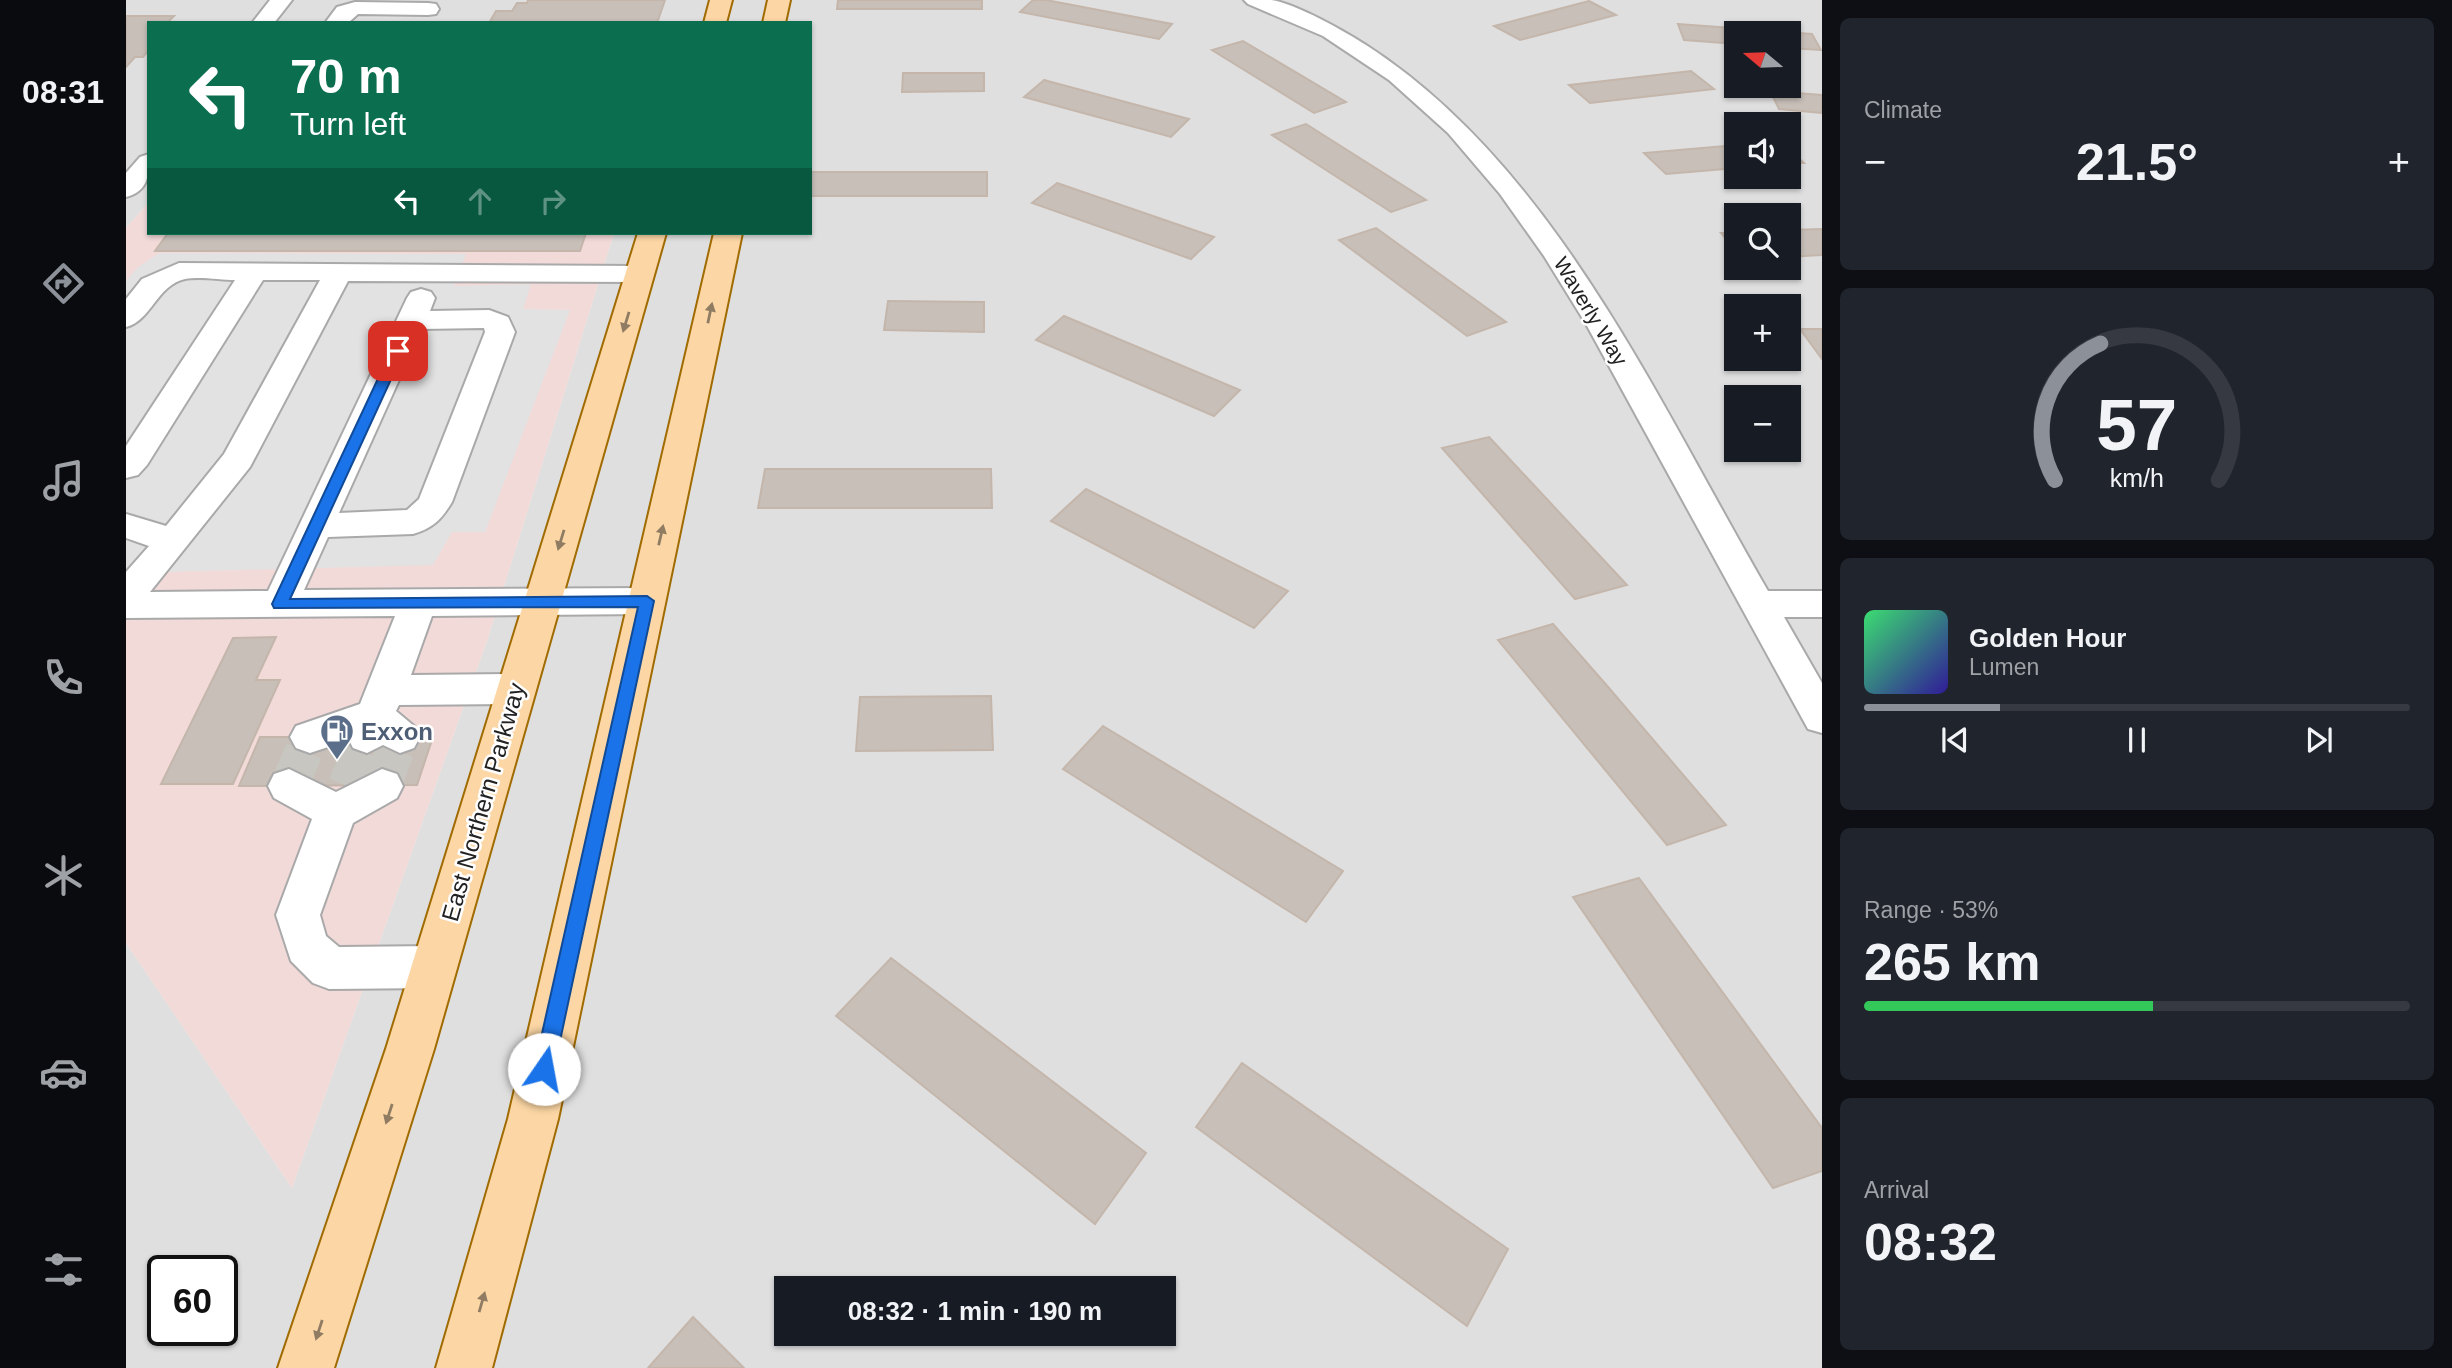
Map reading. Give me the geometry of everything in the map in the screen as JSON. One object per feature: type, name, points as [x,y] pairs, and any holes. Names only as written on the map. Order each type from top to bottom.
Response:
[{"type":"main road","points":[[716,21],[721,0]]},
{"type":"main road","points":[[774,21],[779,0]]},
{"type":"main road","name":"East Northern Parkway","points":[[306,1368],[435,967],[651,235]]},
{"type":"main road","points":[[464,1368],[533,1119],[728,235]]},
{"type":"street","points":[[265,21],[282,0]]},
{"type":"street","name":"Waverly Way","points":[[1255,0],[1346,39],[1399,75],[1427,99],[1514,194],[1577,284],[1822,718]]},
{"type":"street","points":[[338,21],[345,12],[355,8],[427,11]]},
{"type":"street","points":[[126,189],[147,164]]},
{"type":"street","points":[[126,318],[152,285],[178,271],[640,274]]},
{"type":"street","points":[[126,467],[255,271]]},
{"type":"street","points":[[126,596],[238,459],[339,271]]},
{"type":"street","points":[[280,604],[432,271]]},
{"type":"street","points":[[316,526],[412,522],[425,516],[435,502],[500,332],[498,324],[489,319],[411,320]]},
{"type":"street","points":[[126,526],[173,541]]},
{"type":"street","points":[[126,605],[541,604],[647,601]]},
{"type":"street","points":[[382,720],[418,604]]},
{"type":"street","points":[[1757,604],[1822,604]]},
{"type":"street","points":[[310,737],[517,689]]},
{"type":"street","points":[[289,786],[355,795],[298,915],[307,947],[329,968],[435,967]]},
{"type":"shaded area","points":[[126,0],[1822,0],[1822,1368],[126,1368],[126,943],[292,1188],[487,641],[613,235],[812,235],[812,21],[147,21],[147,204],[126,228]]},
{"type":"shaded area","points":[[147,204],[147,235],[613,235],[487,641],[292,1188],[126,943],[126,228]]},
{"type":"shaded area","points":[[159,253],[466,254],[454,286],[531,284],[523,309],[570,310],[485,532],[452,532],[433,565],[126,573],[126,281],[137,268]]},
{"type":"building","points":[[528,0],[665,0],[658,21],[490,21],[496,11],[512,11],[517,3],[527,3]]},
{"type":"building","points":[[838,0],[982,0],[982,9],[837,9]]},
{"type":"building","points":[[1033,0],[1046,0],[1172,24],[1159,39],[1020,12]]},
{"type":"building","points":[[1589,1],[1616,15],[1520,40],[1494,26]]},
{"type":"building","points":[[126,16],[174,16],[169,21],[147,21],[147,52],[143,57],[135,57],[126,67]]},
{"type":"building","points":[[1678,24],[1724,27],[1724,43],[1684,40]]},
{"type":"building","points":[[1801,33],[1812,34],[1821,50],[1801,49]]},
{"type":"building","points":[[1243,41],[1346,102],[1314,113],[1212,50]]},
{"type":"building","points":[[1691,71],[1714,89],[1590,103],[1569,85]]},
{"type":"building","points":[[903,73],[984,73],[984,91],[902,92]]},
{"type":"building","points":[[1044,80],[1189,119],[1171,137],[1024,97]]},
{"type":"building","points":[[1801,93],[1822,95],[1822,113],[1779,109],[1774,98],[1801,98]]},
{"type":"building","points":[[1306,124],[1426,200],[1391,212],[1272,135]]},
{"type":"building","points":[[1724,146],[1724,169],[1666,174],[1644,153]]},
{"type":"building","points":[[812,172],[987,172],[987,196],[812,196]]},
{"type":"building","points":[[1057,183],[1214,237],[1191,259],[1032,203]]},
{"type":"building","points":[[1376,228],[1506,322],[1467,336],[1339,240]]},
{"type":"building","points":[[1822,229],[1822,255],[1801,256],[1801,230]]},
{"type":"building","points":[[167,235],[585,235],[580,251],[155,251]]},
{"type":"building","points":[[888,301],[984,302],[984,332],[884,330]]},
{"type":"building","points":[[1064,316],[1240,390],[1214,416],[1036,340]]},
{"type":"building","points":[[1801,329],[1822,329],[1822,359],[1801,330]]},
{"type":"building","points":[[1489,437],[1627,585],[1575,599],[1442,448]]},
{"type":"building","points":[[765,469],[991,469],[992,508],[758,508]]},
{"type":"building","points":[[1086,489],[1288,591],[1254,628],[1051,521]]},
{"type":"building","points":[[1553,624],[1726,825],[1667,845],[1498,640]]},
{"type":"building","points":[[276,637],[256,680],[280,680],[233,784],[161,784],[233,638]]},
{"type":"building","points":[[991,696],[993,750],[856,751],[860,697]]},
{"type":"building","points":[[1103,726],[1343,871],[1306,922],[1063,769]]},
{"type":"building","name":"Exxon","points":[[260,737],[433,737],[417,785],[239,786]]},
{"type":"building","points":[[1639,878],[1822,1128],[1822,1171],[1773,1188],[1573,897]]},
{"type":"building","points":[[891,958],[1146,1153],[1095,1224],[836,1016]]},
{"type":"building","points":[[1242,1063],[1508,1249],[1467,1326],[1196,1127]]},
{"type":"building","points":[[693,1317],[744,1368],[648,1368]]},
{"type":"tunnel","points":[[289,786],[310,737]]},
{"type":"tunnel","points":[[347,786],[367,737]]},
{"type":"tunnel","points":[[382,786],[400,737]]},
{"type":"place","name":"Exxon","points":[[337,761]]},
{"type":"route","points":[[398,351],[280,604],[541,604],[647,601],[544,1069]]}]
